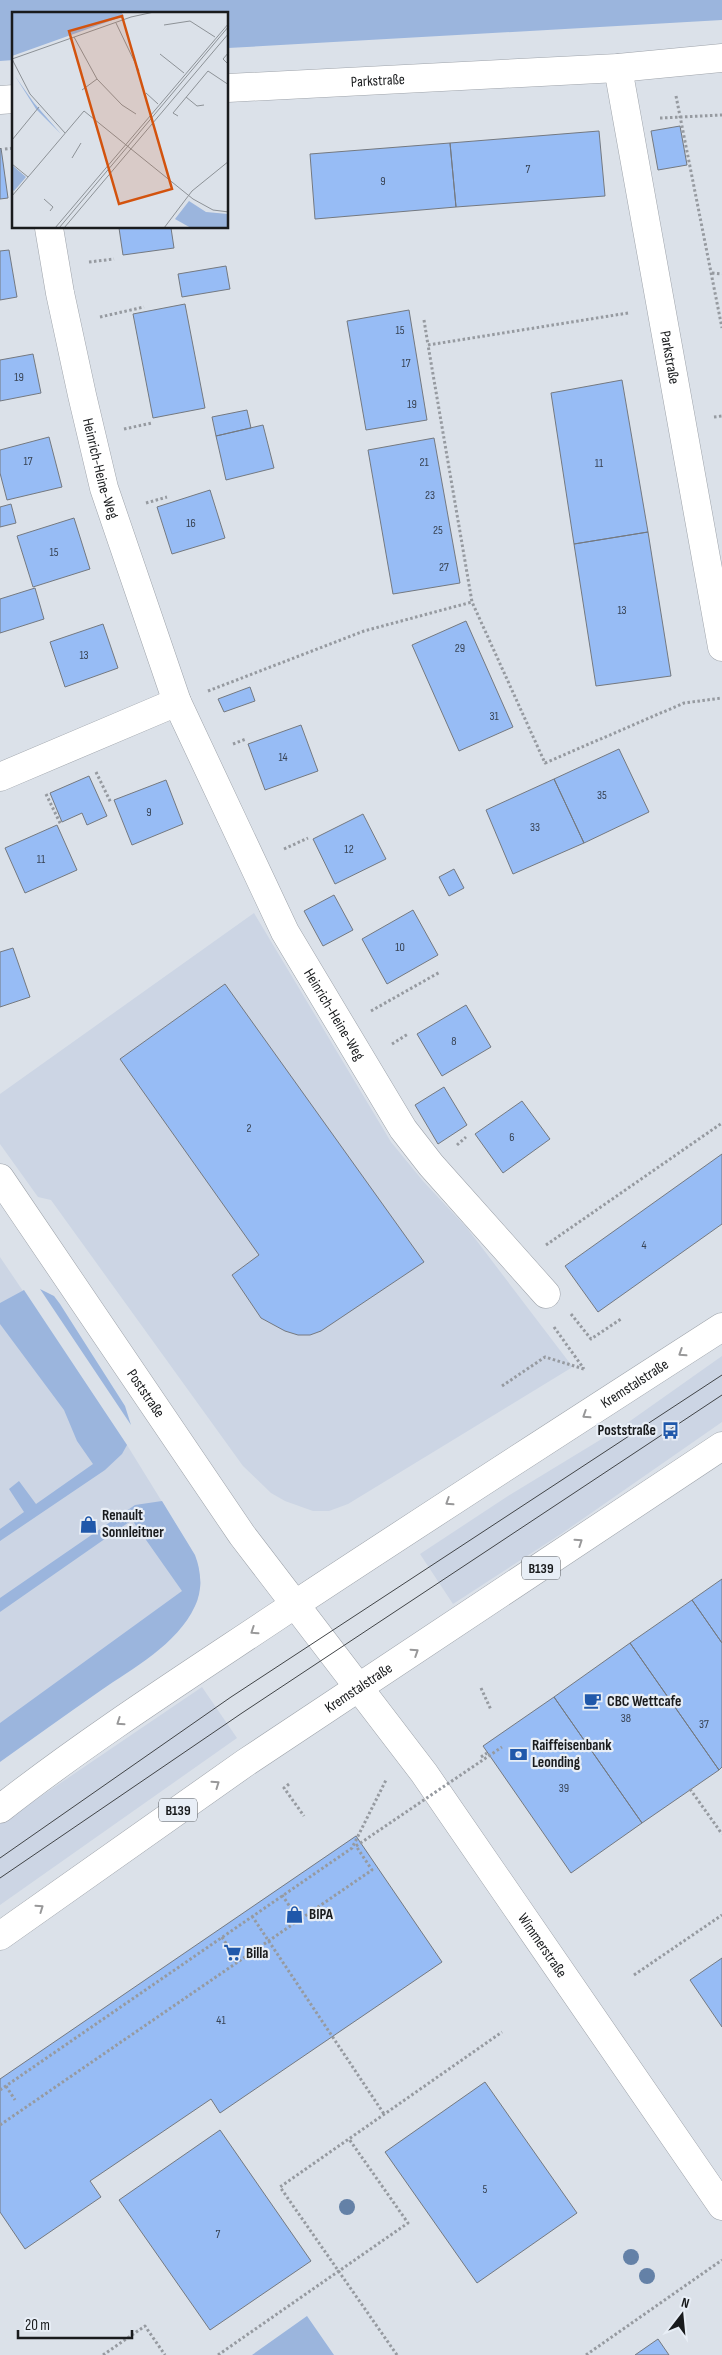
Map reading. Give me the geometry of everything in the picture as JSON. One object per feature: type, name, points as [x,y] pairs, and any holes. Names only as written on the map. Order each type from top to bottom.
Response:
[{"type":"street","name":"Parkstraße","points":[[229,88],[618,68],[722,58]]},
{"type":"street","name":"Parkstraße","points":[[618,68],[722,647]]},
{"type":"street","name":"Heinrich-Heine-Weg","points":[[49,229],[67,325],[104,488],[177,702],[285,932],[342,1028],[415,1145],[546,1294]]},
{"type":"street","points":[[0,777],[177,702]]},
{"type":"street","name":"Poststraße","points":[[0,1178],[242,1535],[359,1688]]},
{"type":"street","name":"Kremstalstraße","points":[[0,1809],[45,1774],[295,1604],[415,1524],[722,1327]]},
{"type":"street","name":"Kremstalstraße","points":[[0,1936],[245,1764],[722,1446]]},
{"type":"street","name":"Wimmerstraße","points":[[359,1688],[424,1773],[722,2206]]},
{"type":"path","points":[[670,64],[722,328]]},
{"type":"path","points":[[627,120],[722,115]]},
{"type":"path","points":[[5,149],[12,148]]},
{"type":"path","points":[[712,273],[722,274]]},
{"type":"path","points":[[67,325],[144,307]]},
{"type":"path","points":[[428,345],[661,307]]},
{"type":"path","points":[[424,320],[472,602],[544,763],[684,703],[722,698]]},
{"type":"path","points":[[177,702],[364,631],[472,602]]},
{"type":"path","points":[[342,1028],[440,972]]},
{"type":"path","points":[[519,1264],[722,1123]]},
{"type":"path","points":[[502,1386],[545,1357],[584,1369],[536,1300],[551,1290],[592,1340],[621,1319]]},
{"type":"path","points":[[481,1688],[491,1710]]},
{"type":"path","points":[[0,2125],[372,1870],[356,1846],[502,1747]]},
{"type":"path","points":[[482,1757],[487,1753]]},
{"type":"path","points":[[0,2090],[352,1848],[386,1780]]},
{"type":"path","points":[[290,1784],[284,1788],[304,1816]]},
{"type":"path","points":[[690,1790],[722,1834]]},
{"type":"path","points":[[282,1895],[295,1914]]},
{"type":"path","points":[[634,1975],[722,1915]]},
{"type":"path","points":[[252,1916],[384,2114]]},
{"type":"path","points":[[222,1937],[232,1953]]},
{"type":"path","points":[[397,2355],[280,2187],[502,2032]]},
{"type":"path","points":[[6,2086],[15,2100]]},
{"type":"path","points":[[218,2355],[408,2223],[349,2139]]},
{"type":"path","points":[[586,2355],[722,2260]]},
{"type":"path","points":[[104,2355],[145,2326],[165,2355]]},
{"type":"shaded area","points":[[0,0],[722,0],[722,20],[229,48],[229,12],[12,12],[12,60],[0,61]]},
{"type":"shaded area","points":[[254,913],[391,1142],[423,1181],[467,1228],[572,1366],[348,1504],[329,1511],[313,1511],[285,1501],[271,1493],[243,1466],[51,1200],[38,1197],[0,1144],[0,1094]]},
{"type":"shaded area","name":"Renault Sonnleitner","points":[[0,1257],[127,1445],[190,1547],[198,1564],[201,1584],[196,1604],[184,1624],[156,1651],[0,1761]]},
{"type":"shaded area","points":[[40,1289],[54,1296],[60,1304],[125,1406],[131,1425]]},
{"type":"shaded area","points":[[24,1290],[127,1445],[122,1454],[105,1470],[0,1541],[0,1529],[24,1512],[9,1489],[19,1481],[36,1504],[93,1464],[77,1441],[64,1410],[0,1324],[0,1303]]},
{"type":"shaded area","points":[[722,1356],[722,1422],[561,1534],[453,1604],[420,1554],[508,1496],[623,1426]]},
{"type":"shaded area","points":[[162,1501],[195,1555],[199,1567],[198,1600],[187,1620],[166,1644],[140,1664],[0,1762],[0,1723],[182,1591],[132,1520],[0,1612],[0,1598],[135,1505]]},
{"type":"shaded area","points":[[202,1687],[237,1738],[0,1905],[0,1824]]},
{"type":"shaded area","points":[[307,2316],[334,2355],[252,2355]]},
{"type":"building","points":[[680,126],[687,165],[658,170],[651,131]]},
{"type":"building","points":[[599,131],[605,196],[456,207],[450,143]]},
{"type":"building","points":[[450,143],[456,207],[315,219],[310,154]]},
{"type":"building","points":[[0,149],[8,198],[0,199]]},
{"type":"building","points":[[119,229],[171,229],[174,248],[123,255]]},
{"type":"building","points":[[9,250],[17,297],[0,300],[0,251]]},
{"type":"building","points":[[226,266],[230,289],[182,297],[178,274]]},
{"type":"building","points":[[185,304],[205,408],[153,418],[133,314]]},
{"type":"building","points":[[409,310],[427,420],[366,430],[347,321]]},
{"type":"building","points":[[33,354],[41,393],[0,401],[0,360]]},
{"type":"building","points":[[622,380],[648,532],[574,544],[551,393]]},
{"type":"building","points":[[247,410],[251,428],[216,436],[212,417]]},
{"type":"building","points":[[263,425],[274,468],[226,480],[216,436]]},
{"type":"building","points":[[49,437],[62,487],[7,500],[0,473],[0,450]]},
{"type":"building","points":[[434,438],[460,583],[393,594],[368,450]]},
{"type":"building","points":[[210,490],[225,538],[172,554],[157,507]]},
{"type":"building","points":[[11,504],[16,523],[0,527],[0,507]]},
{"type":"building","points":[[74,518],[90,569],[33,587],[17,536]]},
{"type":"building","points":[[648,532],[671,676],[596,686],[574,544]]},
{"type":"building","points":[[35,588],[44,619],[0,633],[0,599]]},
{"type":"building","points":[[466,621],[513,727],[459,751],[412,645]]},
{"type":"building","points":[[103,624],[118,668],[65,687],[50,642]]},
{"type":"building","points":[[250,687],[255,701],[224,712],[218,699]]},
{"type":"building","points":[[301,725],[318,771],[265,790],[248,744]]},
{"type":"building","points":[[619,749],[649,812],[584,843],[554,779]]},
{"type":"building","points":[[89,776],[107,816],[87,825],[82,813],[62,822],[50,793]]},
{"type":"building","points":[[554,779],[584,843],[513,874],[486,810]]},
{"type":"building","points":[[166,780],[183,824],[132,845],[114,800]]},
{"type":"building","points":[[363,814],[386,859],[335,884],[313,839]]},
{"type":"building","points":[[57,825],[77,870],[25,893],[5,848]]},
{"type":"building","points":[[454,869],[464,888],[449,896],[439,877]]},
{"type":"building","points":[[334,895],[353,930],[323,946],[304,911]]},
{"type":"building","points":[[413,910],[438,955],[387,984],[362,939]]},
{"type":"building","points":[[13,948],[30,997],[0,1007],[0,952]]},
{"type":"building","points":[[225,984],[424,1262],[321,1331],[310,1335],[298,1335],[285,1331],[261,1318],[232,1275],[259,1255],[120,1059]]},
{"type":"building","points":[[466,1005],[491,1047],[442,1076],[417,1034]]},
{"type":"building","points":[[444,1087],[467,1125],[438,1144],[415,1105]]},
{"type":"building","points":[[522,1101],[550,1139],[503,1173],[475,1134]]},
{"type":"building","points":[[722,1154],[722,1224],[598,1312],[565,1266]]},
{"type":"building","points":[[722,1579],[722,1643],[692,1600]]},
{"type":"building","points":[[692,1600],[722,1643],[722,1767],[719,1770],[630,1643]]},
{"type":"building","points":[[630,1643],[719,1770],[642,1823],[554,1697]]},
{"type":"building","points":[[554,1697],[642,1823],[571,1873],[483,1746]]},
{"type":"building","points":[[356,1836],[442,1962],[220,2113],[211,2099],[90,2181],[101,2197],[25,2249],[0,2212],[0,2079]]},
{"type":"building","points":[[722,1958],[722,2027],[690,1980]]},
{"type":"building","points":[[485,2082],[577,2213],[477,2283],[385,2152]]},
{"type":"building","points":[[220,2130],[311,2261],[210,2330],[119,2200]]},
{"type":"building","points":[[658,2339],[669,2355],[635,2355]]},
{"type":"tram line","points":[[0,1858],[231,1697],[722,1375]]},
{"type":"tram line","points":[[0,1878],[242,1713],[722,1395]]},
{"type":"place","name":"Poststraße","points":[[670,1430]]},
{"type":"place","name":"Renault Sonnleitner","points":[[88,1524]]},
{"type":"place","name":"CBC Wettcafe","points":[[593,1701]]},
{"type":"place","name":"Raiffeisenbank Leonding","points":[[518,1754]]},
{"type":"place","name":"BIPA","points":[[295,1914]]},
{"type":"place","name":"Billa","points":[[232,1953]]}]
